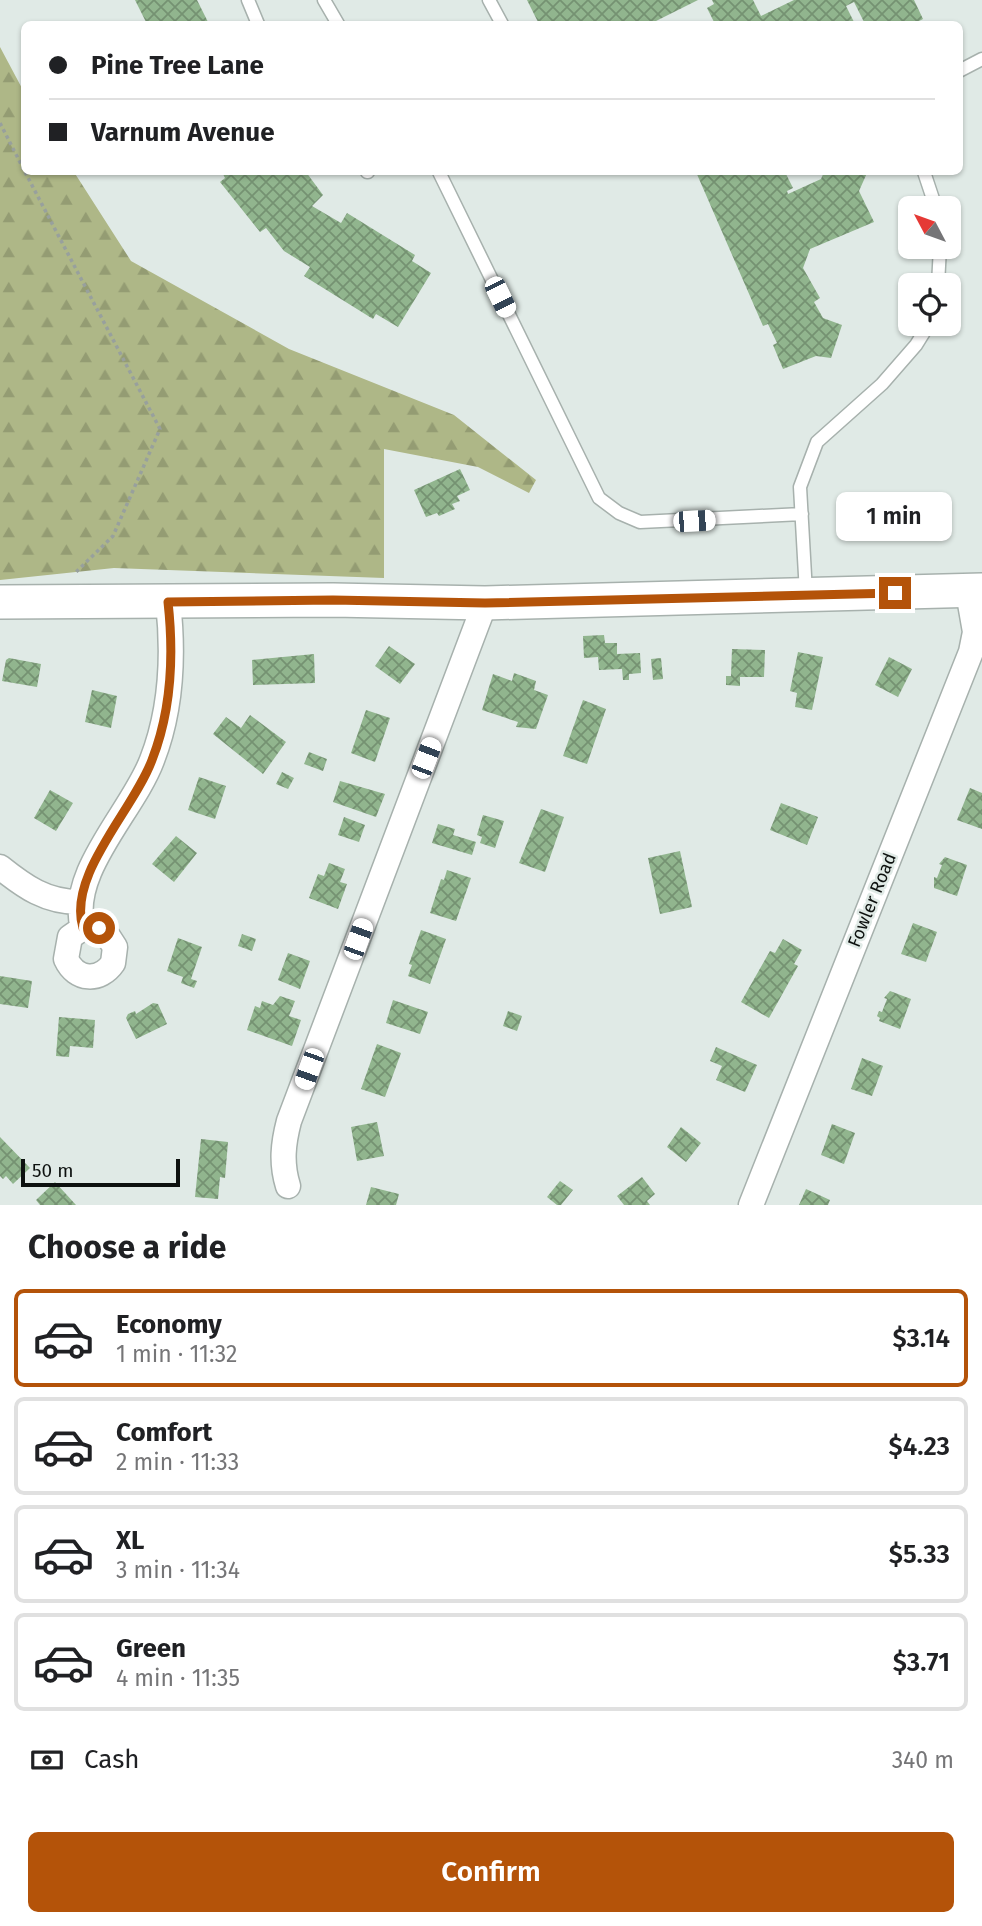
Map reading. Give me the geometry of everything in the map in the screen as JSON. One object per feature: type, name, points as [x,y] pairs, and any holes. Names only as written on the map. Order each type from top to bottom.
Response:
[{"type":"main road","points":[[0,602],[333,600],[485,603],[975,591]]},
{"type":"street","name":"Fowler Road","points":[[751,1205],[977,643],[974,620],[975,591]]},
{"type":"street","points":[[83,928],[79,902],[87,875],[127,811],[152,760],[170,688],[172,633],[168,602]]},
{"type":"street","points":[[288,1186],[283,1171],[283,1150],[289,1121],[485,603]]},
{"type":"street","points":[[0,867],[37,894],[65,902],[79,902]]},
{"type":"lane","points":[[248,0],[256,21]]},
{"type":"lane","points":[[324,0],[336,21]]},
{"type":"lane","points":[[489,0],[500,21]]},
{"type":"lane","points":[[963,69],[982,59]]},
{"type":"lane","points":[[440,175],[599,498],[619,513],[640,522],[802,514]]},
{"type":"lane","points":[[925,175],[932,196]]},
{"type":"lane","points":[[806,595],[800,487],[817,442],[882,384],[922,336]]},
{"type":"path","points":[[0,123],[21,163]]},
{"type":"path","points":[[27,175],[160,429],[113,536],[48,600]]},
{"type":"green space","points":[[0,47],[21,86],[21,175],[76,175],[131,261],[289,349],[454,415],[536,480],[529,493],[478,467],[384,449],[384,578],[114,568],[0,580]]},
{"type":"building","points":[[135,0],[197,0],[208,21],[146,21]]},
{"type":"building","points":[[527,0],[698,0],[656,21],[538,21]]},
{"type":"building","points":[[712,0],[753,0],[761,16],[794,0],[914,0],[923,19],[864,21],[854,2],[846,6],[854,21],[714,21],[707,8],[714,4]]},
{"type":"building","points":[[224,175],[308,175],[323,195],[312,206],[341,223],[347,213],[415,255],[412,261],[431,273],[398,327],[376,314],[373,319],[304,276],[310,267],[284,251],[266,228],[260,232],[220,182],[225,178]]},
{"type":"building","points":[[697,175],[786,175],[793,188],[787,191],[788,194],[821,179],[823,175],[866,175],[859,191],[874,222],[810,249],[803,268],[820,298],[814,302],[823,318],[842,325],[831,358],[816,356],[783,369],[773,345],[777,343],[768,324],[763,326]]},
{"type":"building","points":[[460,469],[470,490],[457,496],[460,501],[452,504],[455,509],[439,516],[437,513],[426,517],[414,490]]},
{"type":"building","points":[[604,635],[605,643],[617,643],[617,654],[640,653],[641,673],[629,674],[629,680],[623,680],[622,669],[599,670],[598,657],[584,658],[583,636]]},
{"type":"building","points":[[389,646],[415,664],[400,684],[375,666]]},
{"type":"building","points":[[732,649],[765,650],[764,677],[740,677],[740,686],[726,685],[726,676],[731,676]]},
{"type":"building","points":[[798,652],[823,657],[812,710],[795,707],[797,693],[790,691]]},
{"type":"building","points":[[314,654],[315,683],[253,685],[252,660]]},
{"type":"building","points":[[889,657],[912,669],[898,697],[875,685]]},
{"type":"building","points":[[9,658],[41,664],[37,687],[2,681],[6,660]]},
{"type":"building","points":[[661,658],[663,679],[653,680],[651,659]]},
{"type":"building","points":[[514,673],[536,681],[534,690],[548,695],[536,729],[516,727],[518,722],[482,710],[493,674],[512,681]]},
{"type":"building","points":[[92,690],[117,696],[111,728],[85,722]]},
{"type":"building","points":[[583,700],[606,709],[587,764],[563,756]]},
{"type":"building","points":[[366,710],[390,718],[375,762],[351,753]]},
{"type":"building","points":[[250,715],[286,742],[263,774],[213,734],[226,717],[241,728]]},
{"type":"building","points":[[309,752],[327,759],[323,771],[304,764]]},
{"type":"building","points":[[282,772],[294,778],[288,789],[276,784]]},
{"type":"building","points":[[199,777],[226,786],[215,819],[188,810]]},
{"type":"building","points":[[340,781],[385,794],[376,817],[333,802]]},
{"type":"building","points":[[970,788],[982,793],[982,829],[957,820]]},
{"type":"building","points":[[50,790],[73,803],[56,831],[34,818]]},
{"type":"building","points":[[781,803],[818,817],[807,845],[770,830]]},
{"type":"building","points":[[541,809],[564,817],[545,872],[519,863]]},
{"type":"building","points":[[483,815],[504,821],[495,848],[480,843],[482,837],[477,835]]},
{"type":"building","points":[[344,817],[365,825],[359,842],[338,835]]},
{"type":"building","points":[[438,824],[455,829],[453,835],[476,842],[472,855],[432,843]]},
{"type":"building","points":[[176,836],[197,853],[174,882],[152,864]]},
{"type":"building","points":[[680,851],[692,907],[660,914],[648,858]]},
{"type":"building","points":[[945,857],[967,865],[957,896],[934,888],[934,877],[937,878],[942,865],[939,864]]},
{"type":"building","points":[[329,863],[345,869],[340,882],[347,884],[338,909],[309,898],[318,874],[324,876]]},
{"type":"building","points":[[447,870],[471,878],[456,921],[430,913],[441,879],[444,880]]},
{"type":"building","points":[[913,923],[937,932],[926,962],[901,954]]},
{"type":"building","points":[[421,930],[446,939],[430,984],[408,976],[412,965],[409,964]]},
{"type":"building","points":[[242,934],[256,939],[252,951],[238,946]]},
{"type":"building","points":[[178,938],[202,947],[191,979],[197,981],[194,988],[181,983],[183,977],[167,971]]},
{"type":"building","points":[[783,939],[802,950],[794,964],[798,966],[769,1018],[741,1002],[770,951],[775,953]]},
{"type":"building","points":[[288,953],[310,961],[300,989],[278,980]]},
{"type":"building","points":[[0,976],[32,981],[28,1008],[0,1004]]},
{"type":"building","points":[[890,991],[911,999],[900,1029],[879,1021],[877,1016],[879,1011],[882,1012],[887,999],[884,998]]},
{"type":"building","points":[[280,996],[295,1001],[289,1016],[301,1020],[292,1046],[247,1030],[255,1006],[260,1008],[262,1001],[273,1005]]},
{"type":"building","points":[[393,1000],[428,1012],[420,1034],[386,1023]]},
{"type":"building","points":[[153,1003],[158,1004],[167,1024],[136,1039],[126,1018],[128,1014],[135,1011],[136,1014]]},
{"type":"building","points":[[508,1011],[522,1016],[517,1031],[503,1026]]},
{"type":"building","points":[[59,1017],[95,1020],[93,1048],[70,1046],[69,1057],[56,1056]]},
{"type":"building","points":[[377,1044],[401,1053],[385,1097],[361,1089]]},
{"type":"building","points":[[716,1047],[757,1065],[745,1092],[716,1080],[722,1066],[710,1061]]},
{"type":"building","points":[[862,1058],[883,1066],[872,1096],[851,1089]]},
{"type":"building","points":[[377,1122],[384,1156],[357,1161],[351,1127]]},
{"type":"building","points":[[832,1124],[855,1133],[844,1164],[821,1155]]},
{"type":"building","points":[[681,1127],[701,1143],[686,1162],[667,1147]]},
{"type":"building","points":[[0,1137],[30,1168],[13,1184],[6,1176],[3,1179],[0,1176]]},
{"type":"building","points":[[201,1139],[228,1142],[225,1178],[220,1177],[218,1199],[195,1197]]},
{"type":"building","points":[[642,1177],[655,1194],[647,1201],[650,1205],[624,1205],[617,1196]]},
{"type":"building","points":[[560,1181],[573,1190],[561,1205],[557,1205],[547,1197]]},
{"type":"building","points":[[55,1182],[76,1205],[40,1205],[36,1200]]},
{"type":"building","points":[[371,1187],[399,1194],[396,1205],[366,1205]]},
{"type":"building","points":[[806,1189],[830,1200],[828,1205],[799,1205]]},
{"type":"route","points":[[99,928],[83,928],[79,902],[87,875],[127,811],[152,760],[170,688],[172,633],[168,602],[333,600],[485,603],[895,593]]}]
